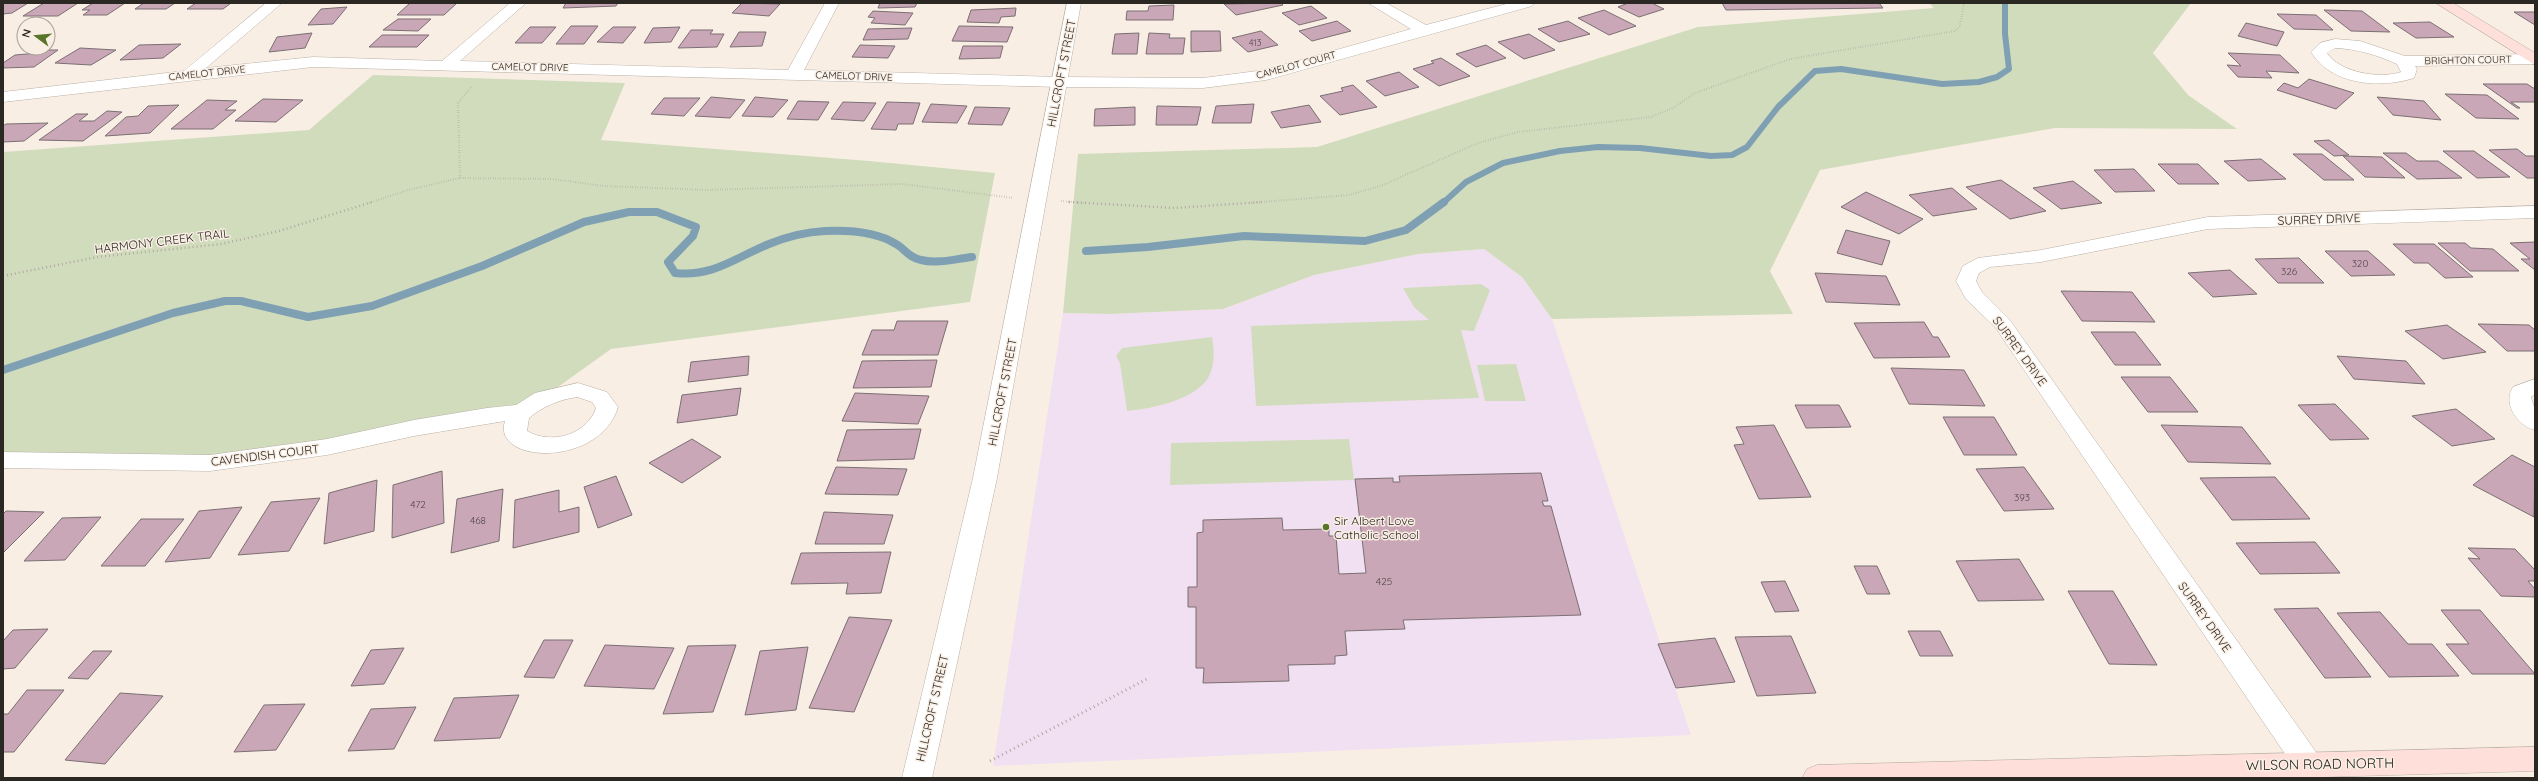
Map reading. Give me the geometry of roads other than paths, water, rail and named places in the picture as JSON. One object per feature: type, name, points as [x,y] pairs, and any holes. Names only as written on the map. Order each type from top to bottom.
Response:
[{"type":"main road","points":[[2443,3],[2534,59]]},
{"type":"main road","name":"WILSON ROAD NORTH","points":[[1817,778],[2535,759]]},
{"type":"street","points":[[189,75],[275,3]]},
{"type":"street","points":[[446,65],[519,3]]},
{"type":"street","points":[[794,74],[832,3]]},
{"type":"street","name":"HILLCROFT STREET","points":[[917,778],[985,478],[1074,3]]},
{"type":"street","points":[[1375,3],[1424,30]]},
{"type":"street","name":"CAMELOT COURT","points":[[1059,82],[1203,83],[1266,75],[1424,30],[1527,3]]},
{"type":"street","name":"BRIGHTON COURT","points":[[2403,61],[2409,70],[2408,75],[2391,80],[2378,79],[2336,68],[2320,57],[2319,52],[2328,45],[2354,45],[2383,52],[2403,61],[2534,59]]},
{"type":"street","name":"CAMELOT DRIVE","points":[[3,97],[313,62],[1059,82]]},
{"type":"street","name":"SURREY DRIVE","points":[[2308,764],[2002,323],[1973,295],[1966,281],[1970,270],[1985,262],[2041,256],[2208,223],[2535,212]]},
{"type":"street","points":[[2535,386],[2521,392],[2518,400],[2520,408],[2535,423]]},
{"type":"street","name":"CAVENDISH COURT","points":[[3,460],[210,463],[327,447],[414,428],[487,415],[523,412]]},
{"type":"waterway","points":[[1443,203],[1466,182],[1503,163],[1560,151],[1598,147],[1640,148],[1711,156],[1732,155],[1747,147],[1778,107],[1815,71],[1841,69],[1942,84],[1979,82],[1997,77],[2009,69],[2005,34],[2005,3]]},
{"type":"waterway","points":[[1086,251],[1148,247],[1244,236],[1365,241],[1406,230],[1444,202]]},
{"type":"waterway","points":[[3,370],[173,313],[225,301],[241,301],[308,317],[372,306],[482,266],[584,222],[629,212],[657,212],[696,227],[693,236],[668,262],[675,273],[701,272],[713,269],[782,239],[825,231],[871,234],[896,244],[917,259],[927,261],[946,261],[972,257]]},
{"type":"place","name":"Sir Albert Love Catholic School","points":[[1326,527]]}]
